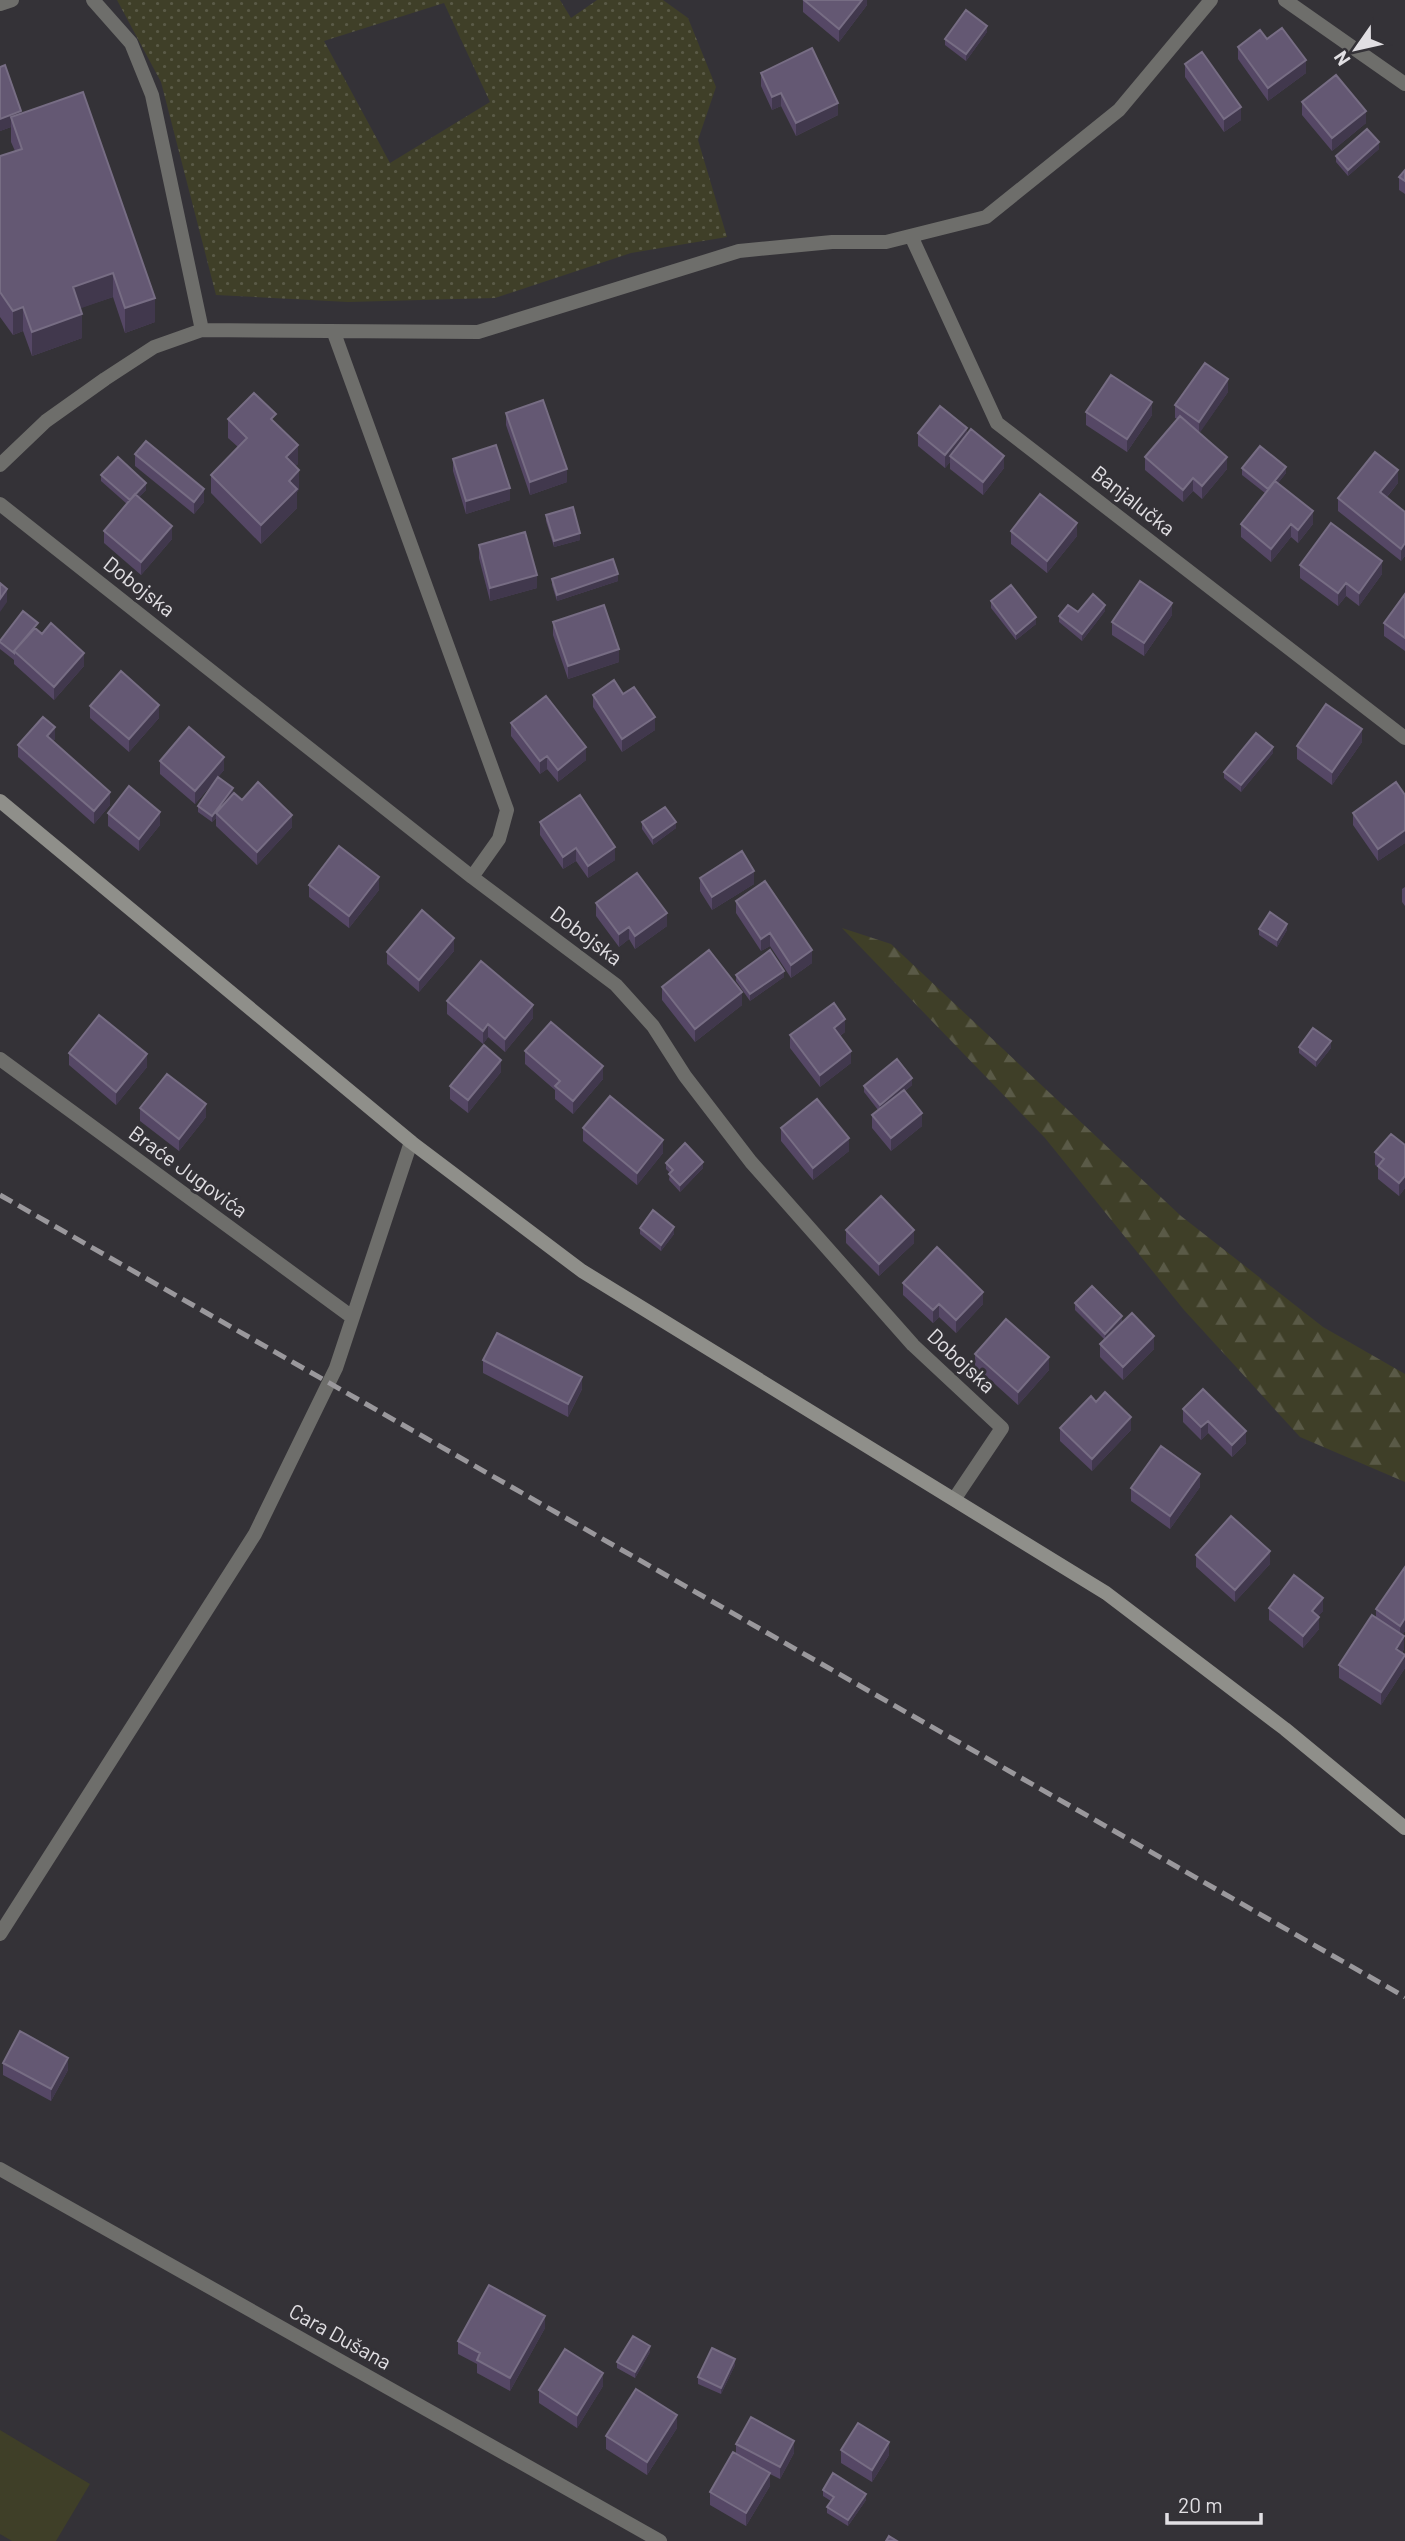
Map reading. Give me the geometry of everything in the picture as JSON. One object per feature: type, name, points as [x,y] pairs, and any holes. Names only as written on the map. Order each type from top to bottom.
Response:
[{"type":"main road","points":[[0,801],[411,1142],[582,1272],[851,1438],[955,1498],[1106,1593],[1285,1729],[1405,1828]]},
{"type":"street","points":[[0,4],[12,0]]},
{"type":"street","points":[[93,0],[131,43],[152,95],[202,330]]},
{"type":"street","points":[[0,465],[46,421],[105,379],[154,347],[202,330],[478,332],[739,251],[832,242],[886,242],[912,238],[986,217],[1043,174],[1119,110],[1211,0]]},
{"type":"street","points":[[1285,0],[1405,85]]},
{"type":"street","name":"Banjalučka","points":[[912,238],[997,423],[1405,738]]},
{"type":"street","points":[[334,333],[508,810],[499,839],[472,877]]},
{"type":"street","name":"Dobojska","points":[[0,504],[472,877],[616,985],[653,1026],[685,1076],[751,1163],[913,1345],[1002,1428],[955,1498]]},
{"type":"street","name":"Braće Jugovića","points":[[0,1059],[352,1317]]},
{"type":"street","points":[[0,1934],[255,1534],[332,1376],[411,1142]]},
{"type":"street","name":"Cara Dušana","points":[[0,2169],[660,2541]]},
{"type":"green space","points":[[117,0],[560,0],[571,18],[597,0],[663,0],[688,18],[716,87],[698,140],[727,237],[631,253],[495,298],[348,302],[216,295],[161,82]],"holes":[[[444,3],[490,102],[390,163],[324,41]]]},
{"type":"green space","points":[[842,928],[891,944],[1181,1216],[1323,1327],[1405,1374],[1405,1482],[1300,1437],[1184,1310],[1045,1138]]},
{"type":"green space","points":[[0,2430],[90,2484],[56,2541],[12,2541],[0,2534]]},
{"type":"building","points":[[804,0],[862,0],[839,29]]},
{"type":"building","points":[[966,10],[987,26],[966,54],[945,39]]},
{"type":"building","points":[[1282,28],[1306,60],[1268,88],[1238,47],[1260,30],[1267,39]]},
{"type":"building","points":[[812,48],[838,103],[796,123],[781,93],[772,97],[761,73]]},
{"type":"building","points":[[1202,52],[1241,107],[1224,119],[1185,64]]},
{"type":"building","points":[[5,65],[21,111],[0,119],[0,67]]},
{"type":"building","points":[[1336,75],[1366,111],[1332,138],[1302,102]]},
{"type":"building","points":[[83,92],[155,298],[125,308],[113,273],[73,287],[82,314],[32,332],[23,307],[13,311],[0,292],[0,156],[22,149],[11,117]]},
{"type":"building","points":[[1367,129],[1379,142],[1348,170],[1336,156]]},
{"type":"building","points":[[1405,170],[1405,181],[1399,177]]},
{"type":"building","points":[[1205,363],[1228,379],[1199,422],[1175,405]]},
{"type":"building","points":[[1111,375],[1152,402],[1127,439],[1086,412]]},
{"type":"building","points":[[254,393],[276,414],[271,419],[298,445],[286,457],[299,470],[289,481],[297,489],[261,525],[211,475],[247,438],[228,419]]},
{"type":"building","points":[[543,400],[567,469],[530,482],[506,413]]},
{"type":"building","points":[[940,406],[967,428],[945,455],[918,433]]},
{"type":"building","points":[[1180,416],[1227,457],[1202,486],[1193,478],[1183,490],[1145,457]]},
{"type":"building","points":[[971,429],[1004,456],[983,482],[950,456]]},
{"type":"building","points":[[146,441],[204,489],[194,502],[135,454]]},
{"type":"building","points":[[496,445],[510,488],[466,501],[453,459]]},
{"type":"building","points":[[1260,446],[1286,467],[1268,489],[1242,468]]},
{"type":"building","points":[[1375,452],[1398,470],[1380,492],[1405,512],[1405,543],[1401,549],[1338,498]]},
{"type":"building","points":[[118,457],[146,483],[130,500],[101,475]]},
{"type":"building","points":[[1275,481],[1313,511],[1298,530],[1291,524],[1271,549],[1241,524]]},
{"type":"building","points":[[135,494],[172,526],[141,562],[104,531]]},
{"type":"building","points":[[1040,494],[1077,523],[1047,561],[1011,531]]},
{"type":"building","points":[[573,507],[580,533],[554,541],[546,515]]},
{"type":"building","points":[[1331,523],[1382,561],[1359,593],[1346,583],[1338,593],[1300,565]]},
{"type":"building","points":[[525,532],[537,575],[490,588],[479,545]]},
{"type":"building","points":[[613,559],[618,574],[557,595],[552,579]]},
{"type":"building","points":[[1140,581],[1172,603],[1144,643],[1112,622]]},
{"type":"building","points":[[0,583],[7,589],[0,599]]},
{"type":"building","points":[[1011,585],[1036,617],[1016,634],[991,601]]},
{"type":"building","points":[[1093,594],[1105,605],[1082,634],[1059,616],[1068,605],[1078,612]]},
{"type":"building","points":[[1405,594],[1405,638],[1384,623]]},
{"type":"building","points":[[604,605],[619,649],[568,666],[553,622]]},
{"type":"building","points":[[23,611],[38,623],[14,653],[0,641]]},
{"type":"building","points":[[51,623],[84,653],[54,687],[14,651],[35,628],[42,634]]},
{"type":"building","points":[[121,671],[159,705],[129,739],[90,706]]},
{"type":"building","points":[[614,680],[623,694],[634,687],[655,717],[622,739],[593,695]]},
{"type":"building","points":[[546,696],[586,747],[558,770],[547,756],[540,761],[511,723]]},
{"type":"building","points":[[1326,704],[1362,729],[1332,772],[1297,746]]},
{"type":"building","points":[[43,717],[55,727],[47,736],[110,792],[94,811],[18,745]]},
{"type":"building","points":[[189,727],[224,757],[195,791],[160,761]]},
{"type":"building","points":[[1256,733],[1273,747],[1241,785],[1224,772]]},
{"type":"building","points":[[218,777],[233,788],[212,816],[198,806]]},
{"type":"building","points":[[258,782],[292,815],[257,852],[216,813],[234,793],[242,800]]},
{"type":"building","points":[[1396,782],[1405,795],[1405,830],[1378,849],[1353,813]]},
{"type":"building","points":[[129,786],[160,812],[139,839],[108,813]]},
{"type":"building","points":[[580,795],[615,847],[588,866],[576,848],[563,857],[540,822]]},
{"type":"building","points":[[665,807],[676,822],[653,838],[642,822]]},
{"type":"building","points":[[339,846],[379,877],[349,916],[309,885]]},
{"type":"building","points":[[742,851],[754,871],[712,897],[700,878]]},
{"type":"building","points":[[637,873],[667,913],[635,936],[629,927],[619,934],[596,903]]},
{"type":"building","points":[[765,881],[812,950],[791,965],[770,933],[761,939],[736,901]]},
{"type":"building","points":[[422,910],[454,938],[419,980],[387,952]]},
{"type":"building","points":[[1270,912],[1287,924],[1277,940],[1259,929]]},
{"type":"building","points":[[709,950],[742,992],[695,1029],[662,987]]},
{"type":"building","points":[[770,950],[784,971],[750,994],[736,975]]},
{"type":"building","points":[[481,961],[533,1005],[505,1039],[488,1024],[483,1031],[447,1001]]},
{"type":"building","points":[[834,1003],[845,1019],[834,1028],[851,1051],[820,1075],[790,1035]]},
{"type":"building","points":[[99,1015],[147,1054],[116,1092],[69,1053]]},
{"type":"building","points":[[551,1022],[603,1066],[573,1101],[555,1086],[560,1081],[525,1051]]},
{"type":"building","points":[[1313,1028],[1331,1041],[1316,1060],[1299,1047]]},
{"type":"building","points":[[484,1045],[501,1060],[468,1100],[450,1086]]},
{"type":"building","points":[[897,1059],[912,1078],[880,1105],[864,1086]]},
{"type":"building","points":[[167,1074],[206,1104],[179,1139],[140,1108]]},
{"type":"building","points":[[904,1090],[922,1113],[891,1138],[872,1115]]},
{"type":"building","points":[[610,1096],[663,1140],[637,1173],[583,1128]]},
{"type":"building","points":[[817,1099],[849,1138],[813,1168],[781,1128]]},
{"type":"building","points":[[1391,1134],[1405,1145],[1405,1176],[1399,1183],[1378,1166],[1384,1159],[1375,1152]]},
{"type":"building","points":[[685,1143],[703,1162],[680,1185],[669,1174],[673,1170],[666,1163]]},
{"type":"building","points":[[881,1196],[914,1230],[879,1264],[846,1230]]},
{"type":"building","points":[[653,1210],[674,1227],[661,1245],[640,1228]]},
{"type":"building","points":[[937,1247],[983,1292],[956,1320],[939,1304],[933,1310],[903,1283]]},
{"type":"building","points":[[1092,1286],[1122,1316],[1105,1334],[1075,1303]]},
{"type":"building","points":[[1132,1313],[1154,1336],[1123,1367],[1100,1344]]},
{"type":"building","points":[[1006,1319],[1049,1357],[1018,1392],[975,1354]]},
{"type":"building","points":[[497,1333],[582,1377],[568,1404],[483,1360]]},
{"type":"building","points":[[1203,1389],[1246,1431],[1232,1445],[1208,1421],[1201,1427],[1183,1409]]},
{"type":"building","points":[[1105,1392],[1131,1417],[1092,1459],[1060,1428],[1091,1396],[1096,1402]]},
{"type":"building","points":[[1161,1446],[1200,1474],[1170,1516],[1131,1488]]},
{"type":"building","points":[[1231,1516],[1270,1551],[1235,1590],[1196,1555]]},
{"type":"building","points":[[1405,1567],[1405,1618],[1400,1626],[1376,1609]]},
{"type":"building","points":[[1294,1575],[1323,1598],[1312,1611],[1319,1617],[1303,1636],[1269,1608]]},
{"type":"building","points":[[1372,1615],[1404,1636],[1396,1649],[1405,1655],[1381,1692],[1339,1665]]},
{"type":"building","points":[[20,2031],[68,2058],[51,2089],[3,2063]]},
{"type":"building","points":[[489,2285],[545,2316],[510,2378],[477,2360],[480,2353],[458,2341]]},
{"type":"building","points":[[633,2336],[650,2346],[635,2372],[617,2362]]},
{"type":"building","points":[[712,2348],[735,2359],[721,2388],[698,2377]]},
{"type":"building","points":[[565,2349],[603,2373],[577,2415],[539,2390]]},
{"type":"building","points":[[636,2389],[677,2415],[647,2462],[606,2436]]},
{"type":"building","points":[[751,2417],[794,2441],[780,2467],[736,2444]]},
{"type":"building","points":[[858,2423],[889,2442],[872,2470],[841,2450]]},
{"type":"building","points":[[733,2452],[770,2473],[746,2513],[710,2492]]},
{"type":"building","points":[[833,2473],[866,2494],[848,2520],[827,2507],[834,2497],[823,2490]]},
{"type":"railway","points":[[0,1195],[1405,1997]]}]
